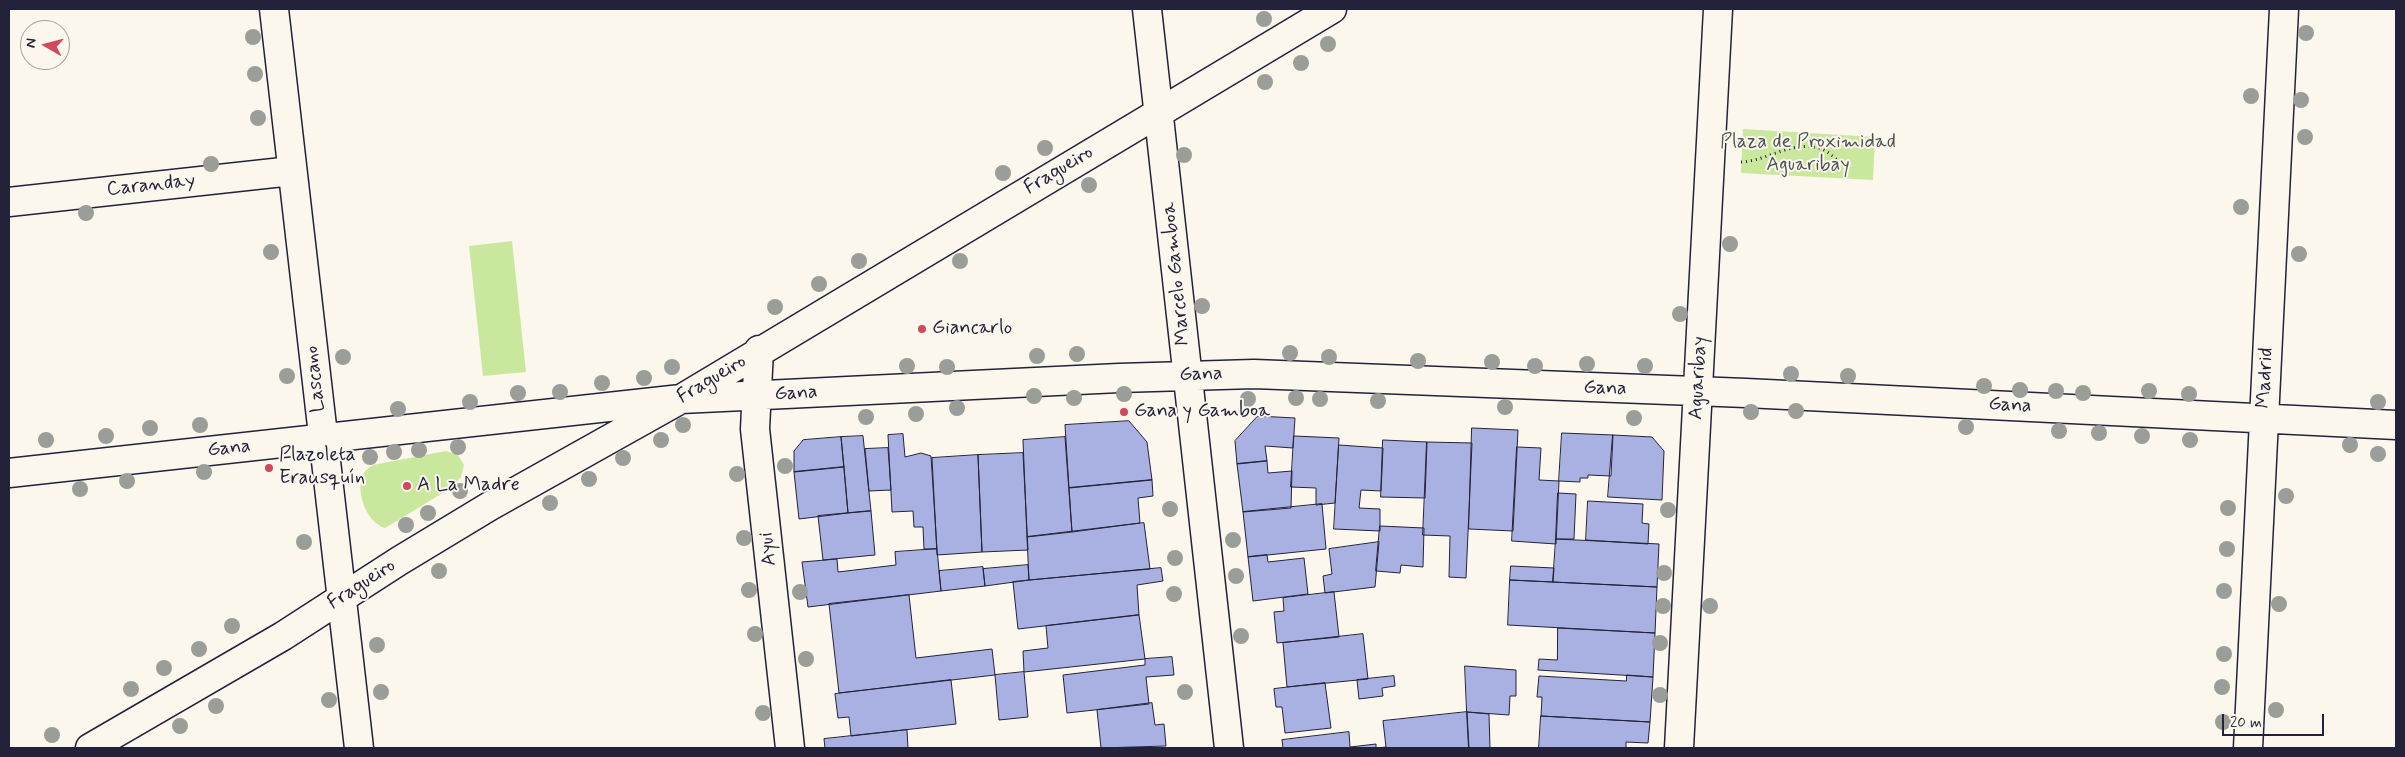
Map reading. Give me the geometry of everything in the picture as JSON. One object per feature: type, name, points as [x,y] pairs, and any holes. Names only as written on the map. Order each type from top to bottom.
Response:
[{"type":"street","name":"Lascano","points":[[274,9],[359,748]]},
{"type":"street","name":"Marcelo Gamboa","points":[[1147,9],[1229,748]]},
{"type":"street","name":"Fragueiro","points":[[90,748],[283,636],[490,506],[680,399],[1332,9]]},
{"type":"street","name":"Aguaribay","points":[[1679,748],[1718,9]]},
{"type":"street","name":"Madrid","points":[[2248,748],[2284,9]]},
{"type":"street","name":"Caranday","points":[[9,202],[292,171]]},
{"type":"street","name":"Ayui","points":[[759,350],[755,396],[755,429],[790,748]]},
{"type":"street","name":"Gana","points":[[9,474],[680,399],[1254,374],[2396,424]]},
{"type":"path","points":[[1710,160],[1758,161],[1785,149],[1806,146],[1818,148],[1848,166]]},
{"type":"green space","name":"Plaza de Proximidad Aguaribay","points":[[1743,129],[1875,137],[1873,180],[1741,173]]},
{"type":"green space","points":[[512,241],[526,372],[483,376],[469,246]]},
{"type":"green space","points":[[446,451],[458,455],[464,465],[461,477],[451,488],[385,528],[373,520],[364,507],[362,499],[361,484],[366,470],[373,465]]},
{"type":"building","points":[[1258,416],[1295,418],[1293,448],[1265,446],[1267,461],[1237,464],[1235,441]]},
{"type":"building","points":[[1129,421],[1147,442],[1152,480],[1069,488],[1065,425]]},
{"type":"building","points":[[1472,428],[1518,430],[1513,531],[1469,529]]},
{"type":"building","points":[[1562,433],[1613,435],[1611,476],[1588,475],[1588,478],[1580,478],[1580,482],[1559,481]]},
{"type":"building","points":[[903,434],[905,457],[921,453],[931,456],[937,549],[924,549],[923,527],[914,527],[913,511],[892,512],[888,435]]},
{"type":"building","points":[[1613,435],[1652,437],[1664,451],[1662,500],[1608,497]]},
{"type":"building","points":[[863,436],[871,511],[848,513],[841,437]]},
{"type":"building","points":[[1294,436],[1339,438],[1335,503],[1316,505],[1316,488],[1291,487]]},
{"type":"building","points":[[841,437],[844,467],[794,472],[794,451],[803,440]]},
{"type":"building","points":[[1065,437],[1072,532],[1027,537],[1023,440]]},
{"type":"building","points":[[1383,440],[1427,442],[1425,498],[1381,497]]},
{"type":"building","points":[[1427,442],[1472,443],[1466,578],[1449,577],[1450,536],[1423,535]]},
{"type":"building","points":[[1339,445],[1383,448],[1381,491],[1361,490],[1359,508],[1380,509],[1380,531],[1334,529]]},
{"type":"building","points":[[1517,447],[1541,448],[1539,480],[1559,481],[1556,544],[1512,541]]},
{"type":"building","points":[[888,448],[891,490],[869,491],[865,449]]},
{"type":"building","points":[[1023,453],[1028,550],[982,552],[978,455]]},
{"type":"building","points":[[978,455],[982,552],[937,555],[932,458]]},
{"type":"building","points":[[1267,461],[1268,473],[1292,471],[1291,508],[1243,512],[1237,464]]},
{"type":"building","points":[[844,467],[848,513],[799,519],[794,472]]},
{"type":"building","points":[[1152,480],[1153,496],[1138,498],[1140,523],[1072,532],[1069,488]]},
{"type":"building","points":[[1558,493],[1576,494],[1574,539],[1556,539]]},
{"type":"building","points":[[1588,501],[1643,504],[1642,523],[1649,524],[1648,544],[1586,540]]},
{"type":"building","points":[[1322,504],[1326,549],[1248,557],[1243,512]]},
{"type":"building","points":[[871,511],[875,555],[823,560],[818,516]]},
{"type":"building","points":[[1144,523],[1150,569],[1029,580],[1027,537]]},
{"type":"building","points":[[1380,526],[1424,528],[1423,567],[1401,565],[1400,573],[1376,571]]},
{"type":"building","points":[[1556,539],[1659,544],[1657,587],[1553,582]]},
{"type":"building","points":[[1379,542],[1375,587],[1325,593],[1323,576],[1332,574],[1329,549]]},
{"type":"building","points":[[937,549],[941,591],[808,607],[802,562],[837,559],[838,572],[896,565],[895,552]]},
{"type":"building","points":[[1267,555],[1268,562],[1304,558],[1308,594],[1253,601],[1248,557]]},
{"type":"building","points":[[1028,565],[1029,580],[985,586],[983,569]]},
{"type":"building","points":[[1511,566],[1554,568],[1553,582],[1510,580]]},
{"type":"building","points":[[983,567],[985,586],[941,591],[939,571]]},
{"type":"building","points":[[1161,568],[1163,581],[1137,585],[1139,615],[1018,629],[1013,582]]},
{"type":"building","points":[[1510,580],[1657,587],[1655,633],[1508,625]]},
{"type":"building","points":[[1334,592],[1339,637],[1277,643],[1274,612],[1284,611],[1283,598]]},
{"type":"building","points":[[909,595],[916,658],[992,649],[995,675],[839,693],[829,604]]},
{"type":"building","points":[[1139,615],[1145,659],[1024,672],[1023,651],[1048,648],[1046,626]]},
{"type":"building","points":[[1558,628],[1655,633],[1653,677],[1538,670],[1539,659],[1557,660]]},
{"type":"building","points":[[1363,634],[1368,679],[1287,687],[1283,643]]},
{"type":"building","points":[[1172,657],[1174,675],[1146,677],[1149,704],[1067,713],[1063,675],[1145,665],[1145,659]]},
{"type":"building","points":[[1465,666],[1516,670],[1516,696],[1510,696],[1509,715],[1467,712]]},
{"type":"building","points":[[1024,672],[1028,717],[999,720],[995,675]]},
{"type":"building","points":[[1627,675],[1653,677],[1650,722],[1541,716],[1542,697],[1537,697],[1539,676],[1626,681]]},
{"type":"building","points":[[1394,676],[1395,686],[1382,688],[1383,696],[1359,699],[1357,680]]},
{"type":"building","points":[[951,680],[956,724],[851,736],[849,717],[838,718],[835,694]]},
{"type":"building","points":[[1325,683],[1331,728],[1285,733],[1282,707],[1276,707],[1274,689]]},
{"type":"building","points":[[1152,703],[1155,725],[1164,724],[1166,746],[1101,748],[1097,710]]},
{"type":"building","points":[[1467,712],[1489,714],[1490,748],[1469,748]]},
{"type":"building","points":[[1467,712],[1469,748],[1376,748],[1386,747],[1383,721]]},
{"type":"building","points":[[1541,716],[1650,722],[1648,743],[1626,742],[1626,748],[1539,748]]},
{"type":"building","points":[[907,730],[908,748],[825,748],[824,739]]},
{"type":"building","points":[[1349,732],[1350,747],[1376,744],[1376,748],[1283,748],[1282,740]]},
{"type":"place","name":"Giancarlo","points":[[922,329]]},
{"type":"place","name":"Gana y Gamboa","points":[[1124,412]]},
{"type":"place","name":"Plazoleta Erausquín","points":[[269,468]]},
{"type":"place","name":"A La Madre","points":[[407,486]]}]
